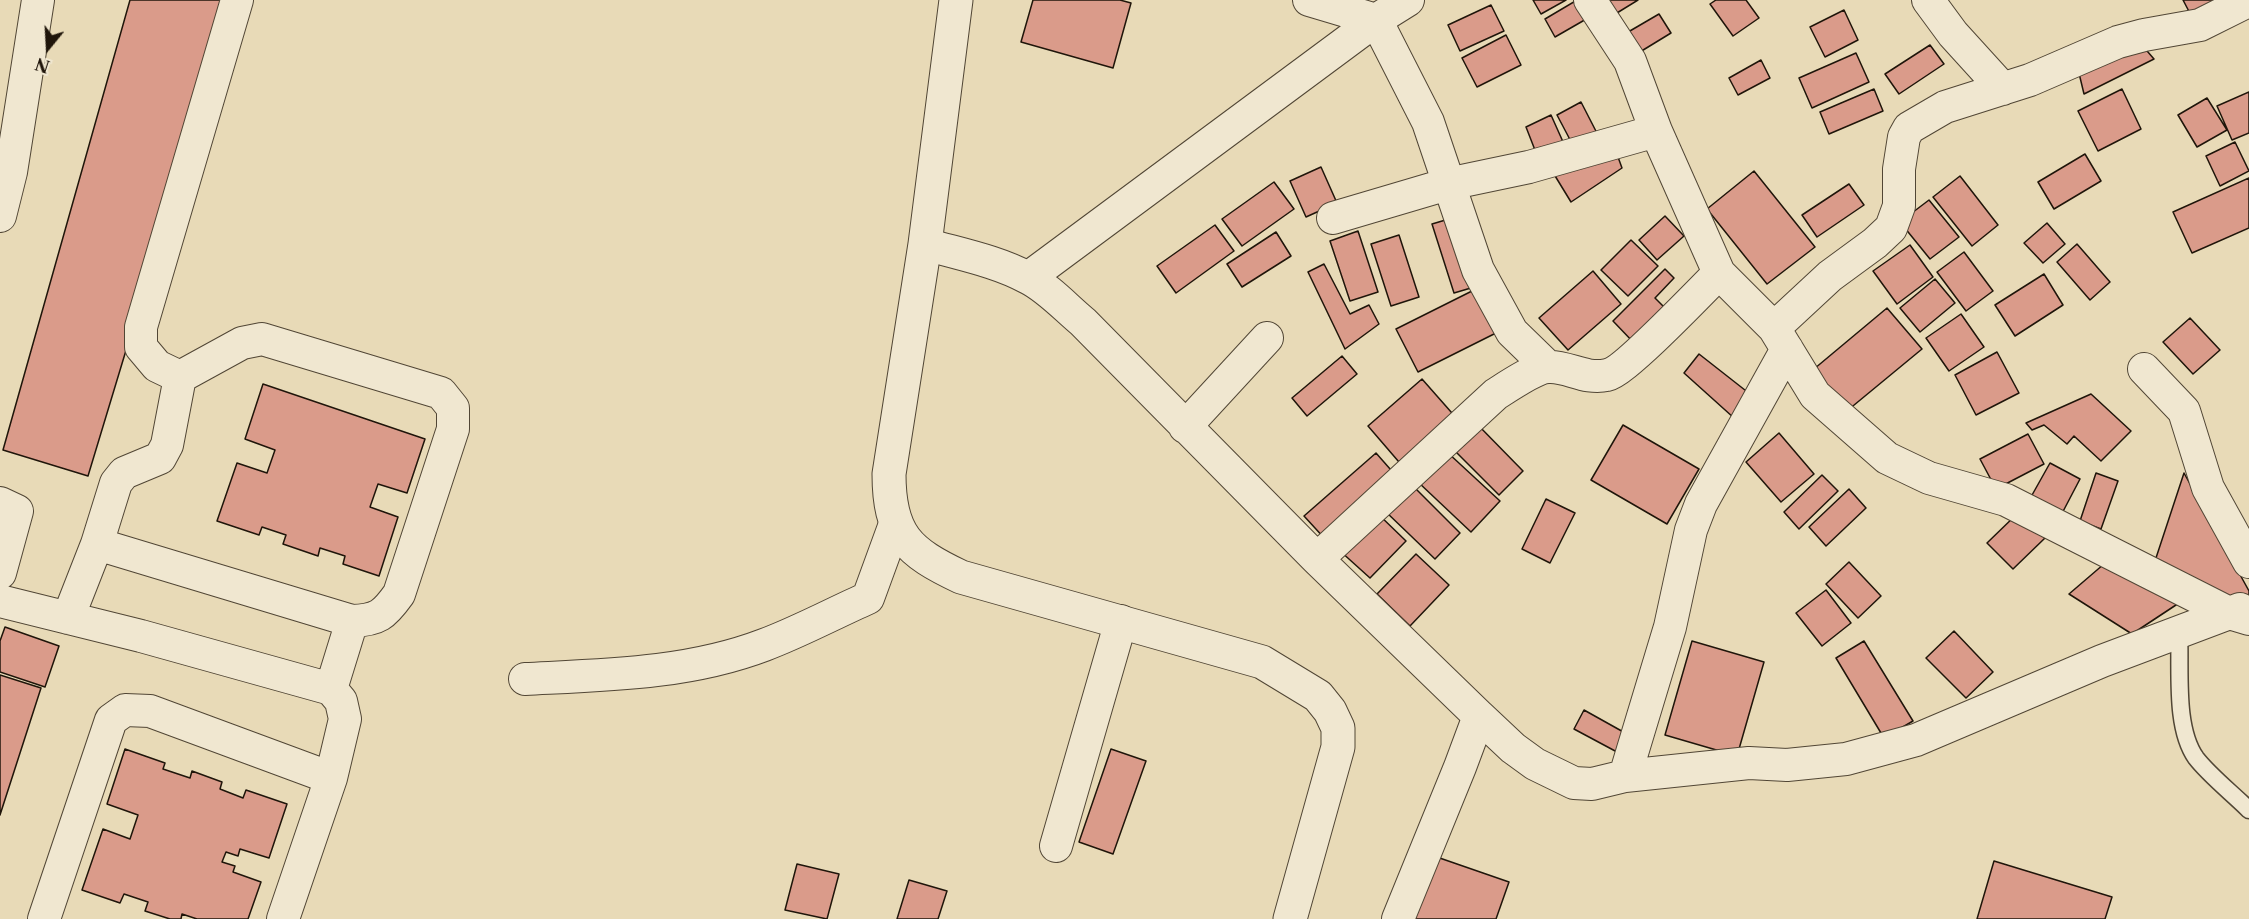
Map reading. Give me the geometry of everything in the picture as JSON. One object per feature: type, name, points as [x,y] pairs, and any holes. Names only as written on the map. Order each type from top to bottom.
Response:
[{"type":"street","points":[[0,216],[11,172],[38,0]]},
{"type":"street","points":[[180,377],[158,366],[141,347],[141,327],[237,0]]},
{"type":"street","points":[[956,0],[925,244],[889,474],[889,494],[895,524],[911,546],[932,563],[961,578],[1262,662],[1318,696],[1330,711],[1338,728],[1338,747],[1294,918]]},
{"type":"street","points":[[1309,0],[1376,20],[1428,122],[1479,270],[1512,332],[1547,366],[1586,376],[1609,375],[1629,360],[1719,273]]},
{"type":"street","points":[[1028,278],[1376,20],[1408,0]]},
{"type":"street","points":[[1590,0],[1630,61],[1656,131],[1719,273],[1780,339],[1815,395],[1887,458],[1929,478],[2006,500],[2242,613]]},
{"type":"street","points":[[1928,0],[1953,34],[2003,89]]},
{"type":"street","points":[[1625,776],[1670,627],[1694,522],[1701,504],[1780,339],[1830,276],[1875,243],[1891,228],[1899,206],[1899,169],[1904,137],[1909,128],[1945,107],[2030,80],[2118,42],[2144,35],[2200,26],[2244,8]]},
{"type":"street","points":[[1334,218],[1448,184],[1529,167],[1656,131]]},
{"type":"street","points":[[925,244],[992,263],[1028,278],[1083,322],[1317,559],[1513,748],[1535,764],[1574,783],[1592,784],[1625,776],[1749,763],[1812,763],[1846,759],[1916,740],[2102,661],[2178,632],[2242,613]]},
{"type":"street","points":[[1185,427],[1267,338]]},
{"type":"street","points":[[97,544],[352,621],[368,620],[384,614],[399,594],[453,429],[453,408],[441,393],[262,339],[242,343],[180,377]]},
{"type":"street","points":[[1317,559],[1496,394],[1547,366]]},
{"type":"street","points":[[2144,369],[2184,411],[2208,488],[2249,562]]},
{"type":"street","points":[[68,618],[97,544],[116,483],[124,473],[160,458],[167,445],[180,377]]},
{"type":"street","points":[[0,503],[17,511],[0,573]]},
{"type":"street","points":[[525,679],[617,674],[698,664],[764,645],[868,598],[895,524]]},
{"type":"street","points":[[0,601],[330,689],[341,701],[345,719],[331,778],[283,919]]},
{"type":"street","points":[[330,689],[352,621]]},
{"type":"street","points":[[1056,846],[1121,621]]},
{"type":"street","points":[[44,919],[111,720],[125,710],[150,711],[331,778]]},
{"type":"street","points":[[1398,919],[1479,716]]},
{"type":"lane","points":[[2178,632],[2181,712],[2186,737],[2196,758],[2249,810]]},
{"type":"building","points":[[130,0],[232,0],[88,476],[3,450]]},
{"type":"building","points":[[1033,0],[1120,0],[1131,3],[1113,68],[1021,42]]},
{"type":"building","points":[[1533,0],[1566,0],[1541,14]]},
{"type":"building","points":[[1577,0],[1595,14],[1555,37],[1545,19]]},
{"type":"building","points":[[1603,0],[1638,0],[1612,16]]},
{"type":"building","points":[[1716,0],[1746,0],[1759,18],[1733,36],[1710,4]]},
{"type":"building","points":[[2183,0],[2225,0],[2194,21]]},
{"type":"building","points":[[1491,5],[1504,31],[1460,51],[1448,25]]},
{"type":"building","points":[[1844,10],[1858,40],[1825,57],[1810,27]]},
{"type":"building","points":[[1659,14],[1671,33],[1635,55],[1623,35]]},
{"type":"building","points":[[1506,35],[1521,65],[1477,87],[1462,58]]},
{"type":"building","points":[[2141,44],[2154,59],[2084,94],[2078,69]]},
{"type":"building","points":[[1930,45],[1944,64],[1899,94],[1885,74]]},
{"type":"building","points":[[1856,53],[1869,82],[1812,108],[1799,78]]},
{"type":"building","points":[[1761,60],[1770,78],[1738,95],[1729,78]]},
{"type":"building","points":[[1874,89],[1883,111],[1829,134],[1820,112]]},
{"type":"building","points":[[2122,89],[2141,129],[2098,151],[2078,111]]},
{"type":"building","points":[[2249,92],[2249,133],[2232,140],[2217,106]]},
{"type":"building","points":[[2207,98],[2227,130],[2197,147],[2178,115]]},
{"type":"building","points":[[1581,102],[1600,139],[1576,151],[1557,115]]},
{"type":"building","points":[[1551,115],[1568,153],[1540,163],[1526,127]]},
{"type":"building","points":[[2235,142],[2249,171],[2220,186],[2206,156]]},
{"type":"building","points":[[1614,146],[1622,168],[1571,202],[1549,166]]},
{"type":"building","points":[[2085,154],[2101,181],[2054,209],[2038,182]]},
{"type":"building","points":[[1321,167],[1337,203],[1306,217],[1290,181]]},
{"type":"building","points":[[1754,171],[1815,247],[1767,284],[1707,209]]},
{"type":"building","points":[[1960,176],[1998,225],[1972,246],[1933,197]]},
{"type":"building","points":[[2249,178],[2249,228],[2192,253],[2173,212]]},
{"type":"building","points":[[1274,182],[1294,209],[1242,246],[1222,219]]},
{"type":"building","points":[[1849,184],[1864,205],[1817,237],[1802,215]]},
{"type":"building","points":[[1929,200],[1959,237],[1930,259],[1900,222]]},
{"type":"building","points":[[1459,216],[1481,285],[1454,293],[1432,224]]},
{"type":"building","points":[[1665,216],[1684,236],[1657,260],[1639,240]]},
{"type":"building","points":[[2047,223],[2065,244],[2043,263],[2024,243]]},
{"type":"building","points":[[1215,225],[1234,251],[1176,293],[1157,266]]},
{"type":"building","points":[[1358,231],[1378,292],[1350,301],[1330,241]]},
{"type":"building","points":[[1276,232],[1291,256],[1242,287],[1227,264]]},
{"type":"building","points":[[1399,235],[1419,297],[1391,306],[1371,244]]},
{"type":"building","points":[[1631,240],[1658,266],[1628,296],[1601,270]]},
{"type":"building","points":[[2077,244],[2110,282],[2090,300],[2057,262]]},
{"type":"building","points":[[1910,245],[1933,277],[1897,304],[1873,271]]},
{"type":"building","points":[[1964,252],[1993,291],[1966,311],[1937,272]]},
{"type":"building","points":[[1324,264],[1350,314],[1369,305],[1379,324],[1345,349],[1308,272]]},
{"type":"building","points":[[1665,269],[1674,278],[1655,298],[1668,311],[1635,344],[1613,321]]},
{"type":"building","points":[[1593,271],[1621,304],[1568,350],[1539,318]]},
{"type":"building","points":[[2044,274],[2063,305],[2015,336],[1995,305]]},
{"type":"building","points":[[1935,279],[1955,303],[1920,332],[1900,308]]},
{"type":"building","points":[[1476,289],[1498,332],[1418,372],[1396,329]]},
{"type":"building","points":[[1887,308],[1922,349],[1842,415],[1808,374]]},
{"type":"building","points":[[1961,314],[1984,347],[1949,371],[1926,338]]},
{"type":"building","points":[[2190,318],[2220,350],[2193,374],[2163,342]]},
{"type":"building","points":[[1997,352],[2019,393],[1976,415],[1955,375]]},
{"type":"building","points":[[1699,354],[1750,394],[1734,418],[1684,373]]},
{"type":"building","points":[[1342,356],[1357,374],[1307,416],[1292,398]]},
{"type":"building","points":[[1422,379],[1459,421],[1405,469],[1368,426]]},
{"type":"building","points":[[263,384],[425,439],[407,493],[378,484],[370,507],[398,517],[379,576],[343,564],[345,556],[320,548],[318,556],[283,544],[286,535],[262,527],[259,535],[217,521],[237,463],[267,473],[275,450],[245,439]]},
{"type":"building","points":[[2091,394],[2131,431],[2101,461],[2074,436],[2067,444],[2044,425],[2032,430],[2026,423]]},
{"type":"building","points":[[1475,422],[1523,471],[1499,495],[1451,447]]},
{"type":"building","points":[[1623,425],[1699,469],[1667,524],[1591,480]]},
{"type":"building","points":[[1779,433],[1814,474],[1781,502],[1746,462]]},
{"type":"building","points":[[2028,434],[2044,464],[1996,489],[1980,459]]},
{"type":"building","points":[[1447,452],[1500,501],[1471,532],[1418,482]]},
{"type":"building","points":[[1376,453],[1398,478],[1326,540],[1304,516]]},
{"type":"building","points":[[2050,463],[2080,479],[2058,521],[2027,504]]},
{"type":"building","points":[[2096,473],[2118,481],[2101,529],[2080,521]]},
{"type":"building","points":[[2184,473],[2249,591],[2249,595],[2237,602],[2153,567]]},
{"type":"building","points":[[1822,475],[1838,491],[1799,529],[1784,512]]},
{"type":"building","points":[[1411,484],[1460,533],[1435,559],[1385,511]]},
{"type":"building","points":[[1849,489],[1866,508],[1826,546],[1809,527]]},
{"type":"building","points":[[1546,499],[1575,513],[1550,563],[1522,549]]},
{"type":"building","points":[[1375,511],[1406,541],[1370,578],[1339,550]]},
{"type":"building","points":[[2019,512],[2045,538],[2013,569],[1987,543]]},
{"type":"building","points":[[1416,554],[1449,585],[1410,626],[1377,594]]},
{"type":"building","points":[[1849,562],[1881,596],[1858,618],[1826,584]]},
{"type":"building","points":[[2104,564],[2179,603],[2132,634],[2069,594]]},
{"type":"building","points":[[1826,590],[1851,623],[1822,646],[1796,613]]},
{"type":"building","points":[[5,627],[59,646],[45,687],[0,672],[0,641]]},
{"type":"building","points":[[1954,631],[1993,672],[1966,698],[1926,658]]},
{"type":"building","points":[[1692,641],[1764,662],[1737,756],[1665,735]]},
{"type":"building","points":[[1864,641],[1913,721],[1884,738],[1836,658]]},
{"type":"building","points":[[0,675],[41,688],[0,815]]},
{"type":"building","points":[[1584,710],[1627,734],[1617,752],[1574,729]]},
{"type":"building","points":[[125,749],[165,763],[163,769],[190,778],[192,771],[222,782],[220,789],[243,798],[246,790],[287,804],[269,858],[240,849],[238,856],[226,852],[222,862],[235,866],[233,872],[261,882],[248,919],[197,919],[182,914],[181,919],[170,919],[145,911],[148,902],[124,894],[120,903],[82,890],[103,829],[130,839],[138,815],[107,804]]},
{"type":"building","points":[[1111,749],[1146,761],[1113,854],[1079,842]]},
{"type":"building","points":[[1431,855],[1509,882],[1496,919],[1409,919]]},
{"type":"building","points":[[1994,861],[2112,897],[2105,919],[1977,919]]},
{"type":"building","points":[[797,864],[839,874],[827,919],[785,910]]},
{"type":"building","points":[[909,880],[947,891],[938,919],[897,919]]}]
